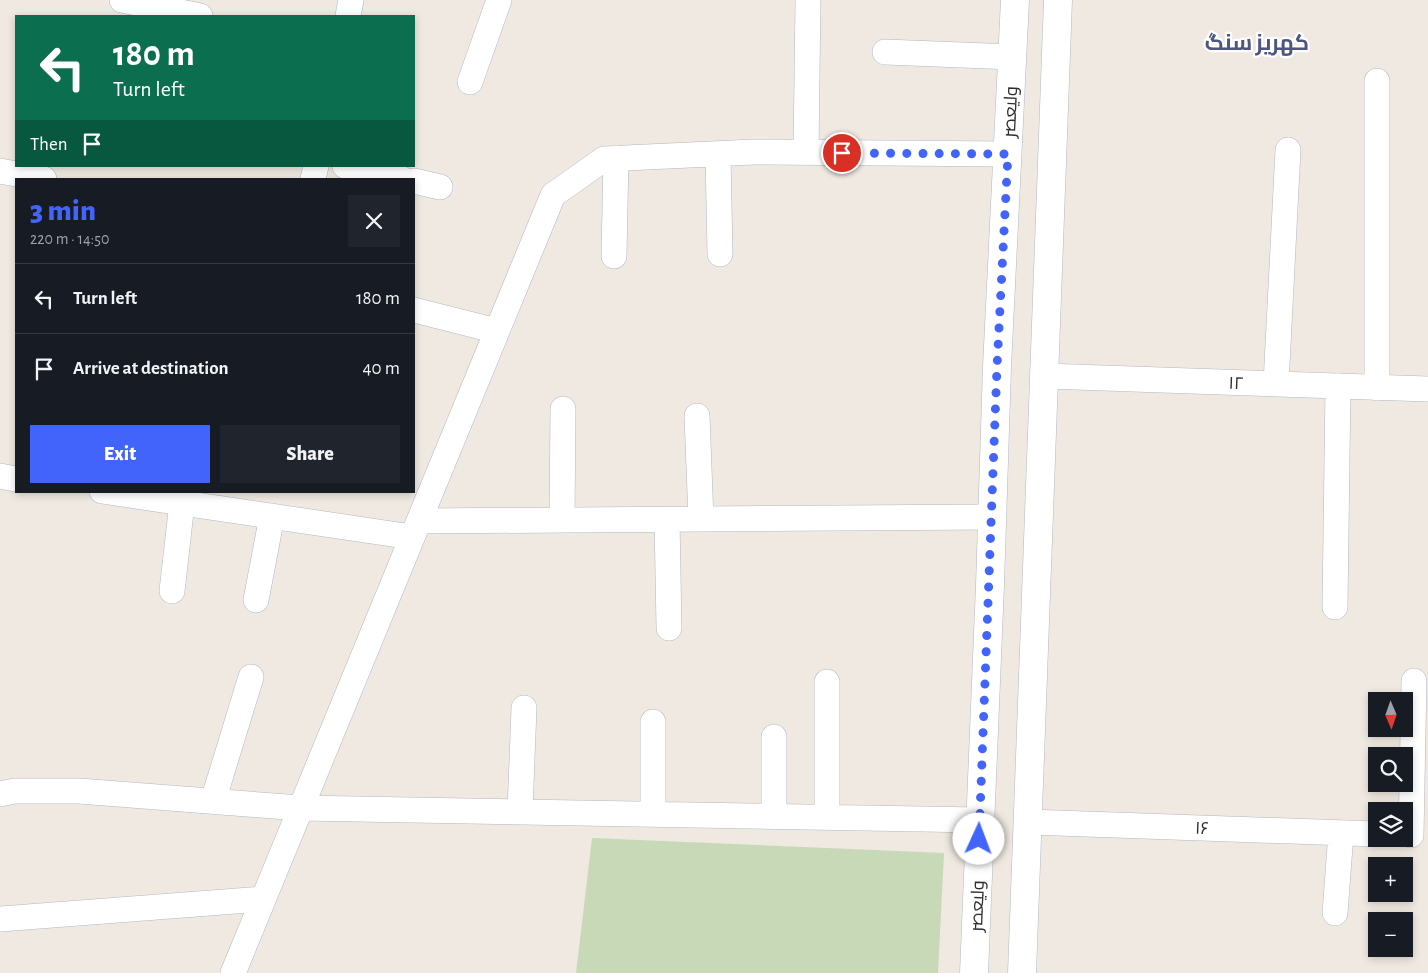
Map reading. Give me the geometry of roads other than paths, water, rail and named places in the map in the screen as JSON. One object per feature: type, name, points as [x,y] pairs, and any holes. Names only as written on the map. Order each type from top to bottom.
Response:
[{"type":"main road","name":"ولیعصر","points":[[974,973],[1015,0]]},
{"type":"main road","points":[[1022,973],[1058,0]]},
{"type":"street","points":[[122,0],[195,15]]},
{"type":"street","points":[[348,15],[351,0]]},
{"type":"street","points":[[470,82],[499,0]]},
{"type":"street","points":[[806,152],[808,0]]},
{"type":"street","points":[[884,52],[1013,57]]},
{"type":"street","points":[[1377,81],[1377,388]]},
{"type":"street","points":[[1276,384],[1288,150]]},
{"type":"street","points":[[233,973],[553,195],[604,159],[806,152],[1008,154]]},
{"type":"street","points":[[718,154],[720,254]]},
{"type":"street","points":[[614,256],[616,158]]},
{"type":"street","points":[[350,167],[398,178]]},
{"type":"street","points":[[0,171],[38,178]]},
{"type":"street","points":[[415,181],[440,187]]},
{"type":"street","points":[[415,310],[497,330]]},
{"type":"street","name":"۱۲","points":[[1044,376],[1428,389]]},
{"type":"street","points":[[1335,607],[1338,386]]},
{"type":"street","points":[[562,520],[563,409]]},
{"type":"street","points":[[697,416],[701,519]]},
{"type":"street","points":[[0,476],[15,478]]},
{"type":"street","points":[[124,493],[188,499],[272,516],[415,529],[562,520],[992,517]]},
{"type":"street","points":[[172,591],[188,499]]},
{"type":"street","points":[[256,600],[272,516]]},
{"type":"street","points":[[667,519],[669,628]]},
{"type":"street","points":[[213,801],[252,677]]},
{"type":"street","points":[[1414,681],[1414,836]]},
{"type":"street","points":[[827,682],[828,817]]},
{"type":"street","points":[[520,810],[524,708]]},
{"type":"street","points":[[653,722],[653,813]]},
{"type":"street","points":[[774,737],[774,816]]},
{"type":"street","points":[[0,794],[15,791],[79,791],[300,808],[520,810],[980,820]]},
{"type":"street","name":"۱۶","points":[[1028,822],[1368,834]]},
{"type":"street","points":[[1335,913],[1341,833]]},
{"type":"street","points":[[0,919],[263,898]]},
{"type":"district","name":"کهریز سنگ","points":[[1257,42]]}]
